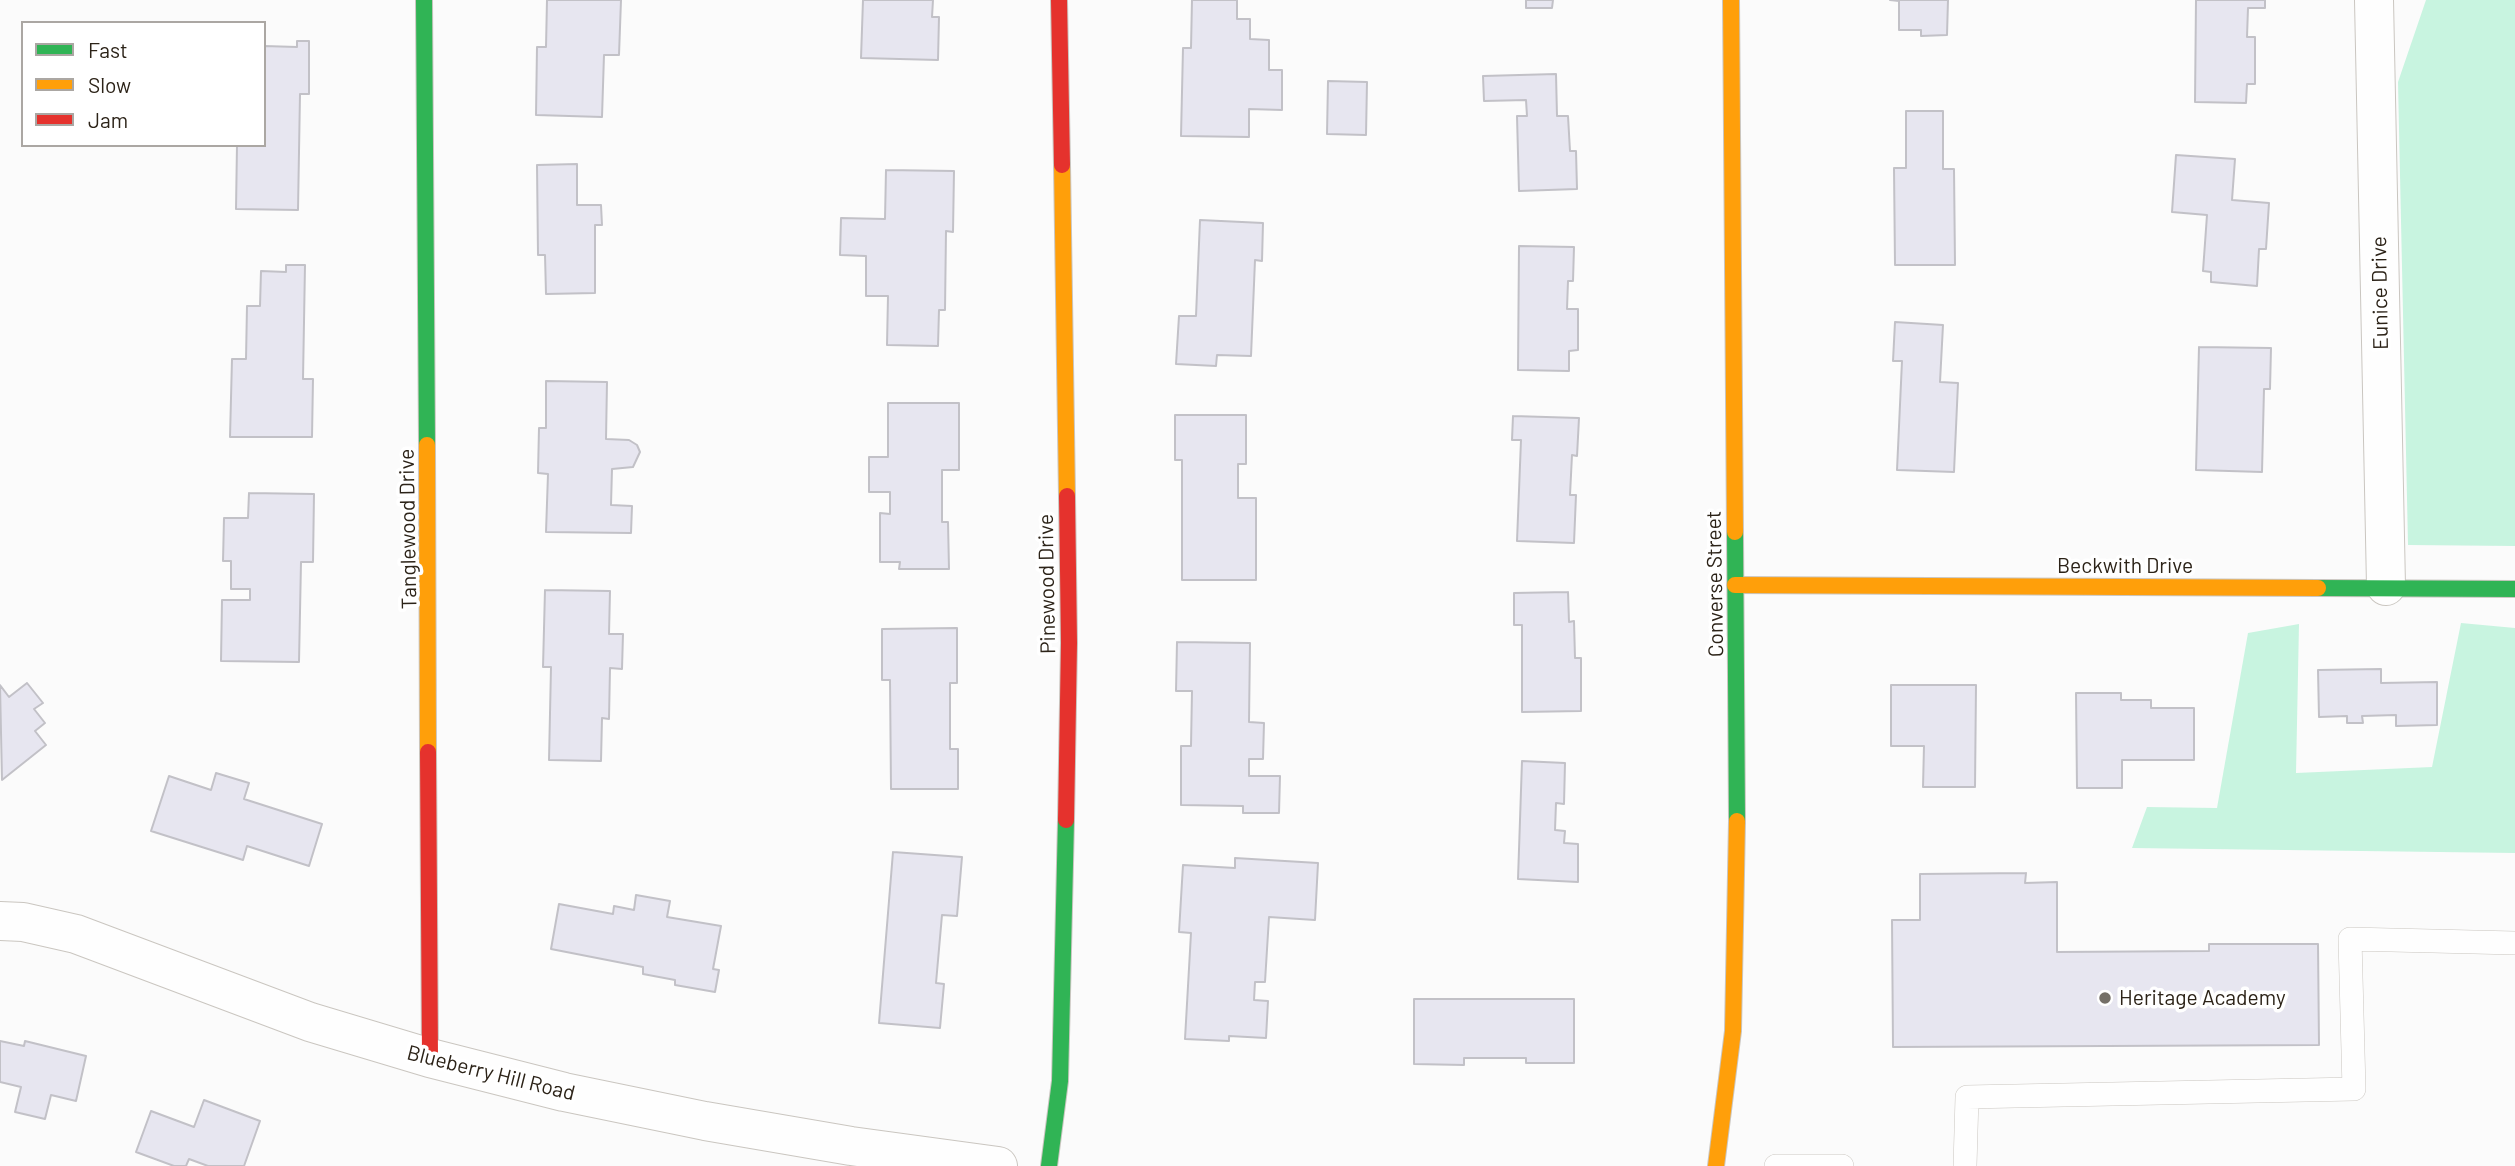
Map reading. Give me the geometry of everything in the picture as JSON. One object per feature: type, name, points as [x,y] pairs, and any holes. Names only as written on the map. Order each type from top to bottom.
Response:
[{"type":"street","name":"Tanglewood Drive","points":[[424,0],[430,1058]]},
{"type":"street","name":"Pinewood Drive","points":[[1049,1166],[1060,1081],[1063,1010],[1069,643],[1059,0]]},
{"type":"street","name":"Converse Street","points":[[1716,1166],[1727,1094],[1737,952],[1731,0]]},
{"type":"street","name":"Eunice Drive","points":[[2374,0],[2386,586]]},
{"type":"street","name":"Beckwith Drive","points":[[1735,585],[2386,586],[2515,589]]},
{"type":"street","name":"Blueberry Hill Road","points":[[0,920],[23,922],[76,934],[231,994],[430,1058],[564,1092],[705,1121],[851,1146],[998,1166]]},
{"type":"lane","points":[[1965,1166],[1967,1097],[2354,1089],[2350,939],[2515,943]]},
{"type":"lane","points":[[1776,1166],[1842,1166]]},
{"type":"green space","points":[[2426,0],[2515,0],[2515,546],[2408,545],[2398,82]]},
{"type":"green space","points":[[2461,623],[2515,628],[2515,853],[2132,848],[2147,807],[2217,808],[2248,633],[2299,624],[2296,773],[2432,767]]},
{"type":"building","points":[[547,0],[621,0],[619,55],[604,55],[602,117],[536,115],[537,47],[546,47]]},
{"type":"building","points":[[863,0],[933,0],[932,17],[939,17],[938,60],[861,58]]},
{"type":"building","points":[[1192,0],[1237,0],[1237,19],[1250,19],[1250,39],[1269,40],[1269,70],[1282,70],[1282,110],[1249,109],[1249,137],[1181,136],[1183,48],[1191,48]]},
{"type":"building","points":[[1526,0],[1553,0],[1552,8],[1526,8]]},
{"type":"building","points":[[1890,0],[1948,0],[1947,35],[1921,36],[1921,30],[1899,30],[1899,1]]},
{"type":"building","points":[[2196,0],[2265,0],[2265,8],[2248,8],[2247,37],[2255,37],[2255,84],[2247,84],[2246,103],[2195,102]]},
{"type":"building","points":[[297,41],[309,41],[309,94],[300,94],[298,210],[236,209],[237,147],[266,147],[266,46],[297,47]]},
{"type":"building","points":[[1556,74],[1557,116],[1568,116],[1570,151],[1576,151],[1577,189],[1519,191],[1517,116],[1527,116],[1526,100],[1484,101],[1483,76]]},
{"type":"building","points":[[1328,81],[1367,82],[1366,135],[1327,134]]},
{"type":"building","points":[[1906,111],[1943,111],[1943,169],[1954,169],[1955,265],[1895,265],[1894,168],[1906,168]]},
{"type":"building","points":[[2176,155],[2235,159],[2232,200],[2269,203],[2266,249],[2259,249],[2257,286],[2211,282],[2211,272],[2203,271],[2207,215],[2172,212]]},
{"type":"building","points":[[577,164],[577,205],[601,205],[602,225],[595,225],[595,293],[546,294],[545,255],[538,255],[537,165]]},
{"type":"building","points":[[886,170],[954,171],[953,232],[946,231],[945,310],[939,310],[938,346],[887,345],[888,296],[866,296],[866,256],[840,255],[841,218],[885,219]]},
{"type":"building","points":[[1200,220],[1263,223],[1262,261],[1255,260],[1251,356],[1217,355],[1216,366],[1176,364],[1179,316],[1196,316]]},
{"type":"building","points":[[1519,246],[1574,247],[1573,281],[1568,281],[1567,309],[1578,309],[1578,350],[1569,351],[1569,371],[1518,370]]},
{"type":"building","points":[[286,265],[305,265],[303,379],[313,379],[312,437],[230,437],[232,359],[246,359],[247,306],[260,306],[261,271],[286,272]]},
{"type":"building","points":[[1895,322],[1943,325],[1940,382],[1958,383],[1954,472],[1897,470],[1902,361],[1893,361]]},
{"type":"building","points":[[2199,347],[2271,348],[2270,389],[2264,389],[2262,472],[2196,470]]},
{"type":"building","points":[[546,381],[607,382],[606,439],[629,440],[637,445],[640,452],[633,467],[612,469],[611,505],[632,506],[631,533],[546,532],[548,474],[538,473],[539,428],[546,428]]},
{"type":"building","points":[[888,403],[959,403],[959,470],[942,470],[942,522],[948,522],[949,569],[899,569],[900,562],[880,562],[880,513],[890,514],[890,492],[869,492],[869,457],[888,457]]},
{"type":"building","points":[[1175,415],[1246,415],[1246,464],[1238,464],[1238,498],[1256,498],[1256,580],[1182,580],[1182,460],[1175,460]]},
{"type":"building","points":[[1513,416],[1579,418],[1577,456],[1572,455],[1570,495],[1576,495],[1574,543],[1517,541],[1521,440],[1512,440]]},
{"type":"building","points":[[249,493],[314,494],[313,562],[301,562],[299,662],[221,661],[222,600],[250,600],[250,589],[231,589],[231,561],[223,561],[224,518],[248,518]]},
{"type":"building","points":[[545,590],[610,591],[609,634],[623,634],[622,669],[610,668],[609,719],[602,718],[601,761],[549,760],[551,667],[543,667]]},
{"type":"building","points":[[1568,592],[1569,622],[1574,621],[1575,658],[1581,658],[1581,711],[1522,712],[1522,625],[1514,625],[1514,593]]},
{"type":"building","points":[[957,628],[957,683],[950,683],[950,749],[958,749],[958,789],[891,789],[890,680],[882,680],[882,629]]},
{"type":"building","points":[[1177,642],[1250,643],[1249,722],[1264,723],[1263,759],[1249,759],[1249,776],[1280,776],[1279,813],[1243,813],[1243,806],[1181,805],[1181,746],[1191,746],[1192,691],[1176,691]]},
{"type":"building","points":[[2381,669],[2381,683],[2437,682],[2437,725],[2396,726],[2396,715],[2362,716],[2363,723],[2347,723],[2347,716],[2319,717],[2318,670]]},
{"type":"building","points":[[27,683],[43,703],[34,709],[45,723],[35,731],[46,745],[2,780],[0,685],[9,697]]},
{"type":"building","points":[[1891,685],[1976,685],[1975,787],[1923,787],[1924,746],[1891,746]]},
{"type":"building","points":[[2076,693],[2121,693],[2121,700],[2151,700],[2151,708],[2194,708],[2194,760],[2122,760],[2122,788],[2077,788]]},
{"type":"building","points":[[1522,761],[1565,763],[1564,804],[1556,803],[1555,830],[1565,831],[1564,843],[1578,844],[1578,882],[1518,879]]},
{"type":"building","points":[[216,773],[249,783],[244,799],[322,824],[309,866],[247,846],[243,860],[151,831],[169,776],[211,790]]},
{"type":"building","points":[[893,852],[962,857],[957,916],[942,915],[936,983],[944,984],[940,1028],[879,1023]]},
{"type":"building","points":[[1235,858],[1318,863],[1315,920],[1269,917],[1265,982],[1255,982],[1254,1000],[1268,1001],[1266,1038],[1229,1036],[1229,1041],[1185,1039],[1191,933],[1179,932],[1183,865],[1235,868]]},
{"type":"building","name":"Heritage Academy","points":[[2026,873],[2025,883],[2057,882],[2057,952],[2209,951],[2209,944],[2318,944],[2319,1045],[1893,1047],[1892,920],[1920,920],[1920,874]]},
{"type":"building","points":[[636,895],[670,901],[667,917],[721,926],[713,969],[719,970],[715,992],[675,985],[675,980],[643,974],[643,967],[551,949],[559,904],[613,914],[614,906],[634,910]]},
{"type":"building","points":[[1414,999],[1574,999],[1574,1063],[1526,1063],[1526,1058],[1464,1058],[1464,1065],[1414,1064]]},
{"type":"building","points":[[0,1041],[24,1046],[25,1041],[86,1056],[76,1101],[51,1095],[45,1119],[15,1112],[21,1087],[0,1082]]},
{"type":"building","points":[[204,1100],[260,1121],[244,1166],[208,1166],[189,1159],[186,1166],[174,1166],[136,1152],[151,1111],[194,1127]]},
{"type":"traffic: fast","points":[[424,0],[427,445]]},
{"type":"traffic: fast","points":[[1735,532],[1737,821]]},
{"type":"traffic: fast","points":[[2318,588],[2515,589]]},
{"type":"traffic: fast","points":[[1049,1166],[1060,1081],[1066,820]]},
{"type":"traffic: slow","points":[[1731,0],[1735,532]]},
{"type":"traffic: slow","points":[[1062,165],[1067,496]]},
{"type":"traffic: slow","points":[[427,445],[428,752]]},
{"type":"traffic: slow","points":[[1735,585],[2318,588]]},
{"type":"traffic: slow","points":[[1716,1166],[1733,1031],[1737,821]]},
{"type":"traffic: jam","points":[[1059,0],[1062,165]]},
{"type":"traffic: jam","points":[[1066,820],[1069,643],[1067,496]]},
{"type":"traffic: jam","points":[[428,752],[430,1058]]},
{"type":"place","name":"Heritage Academy","points":[[2105,998]]}]
